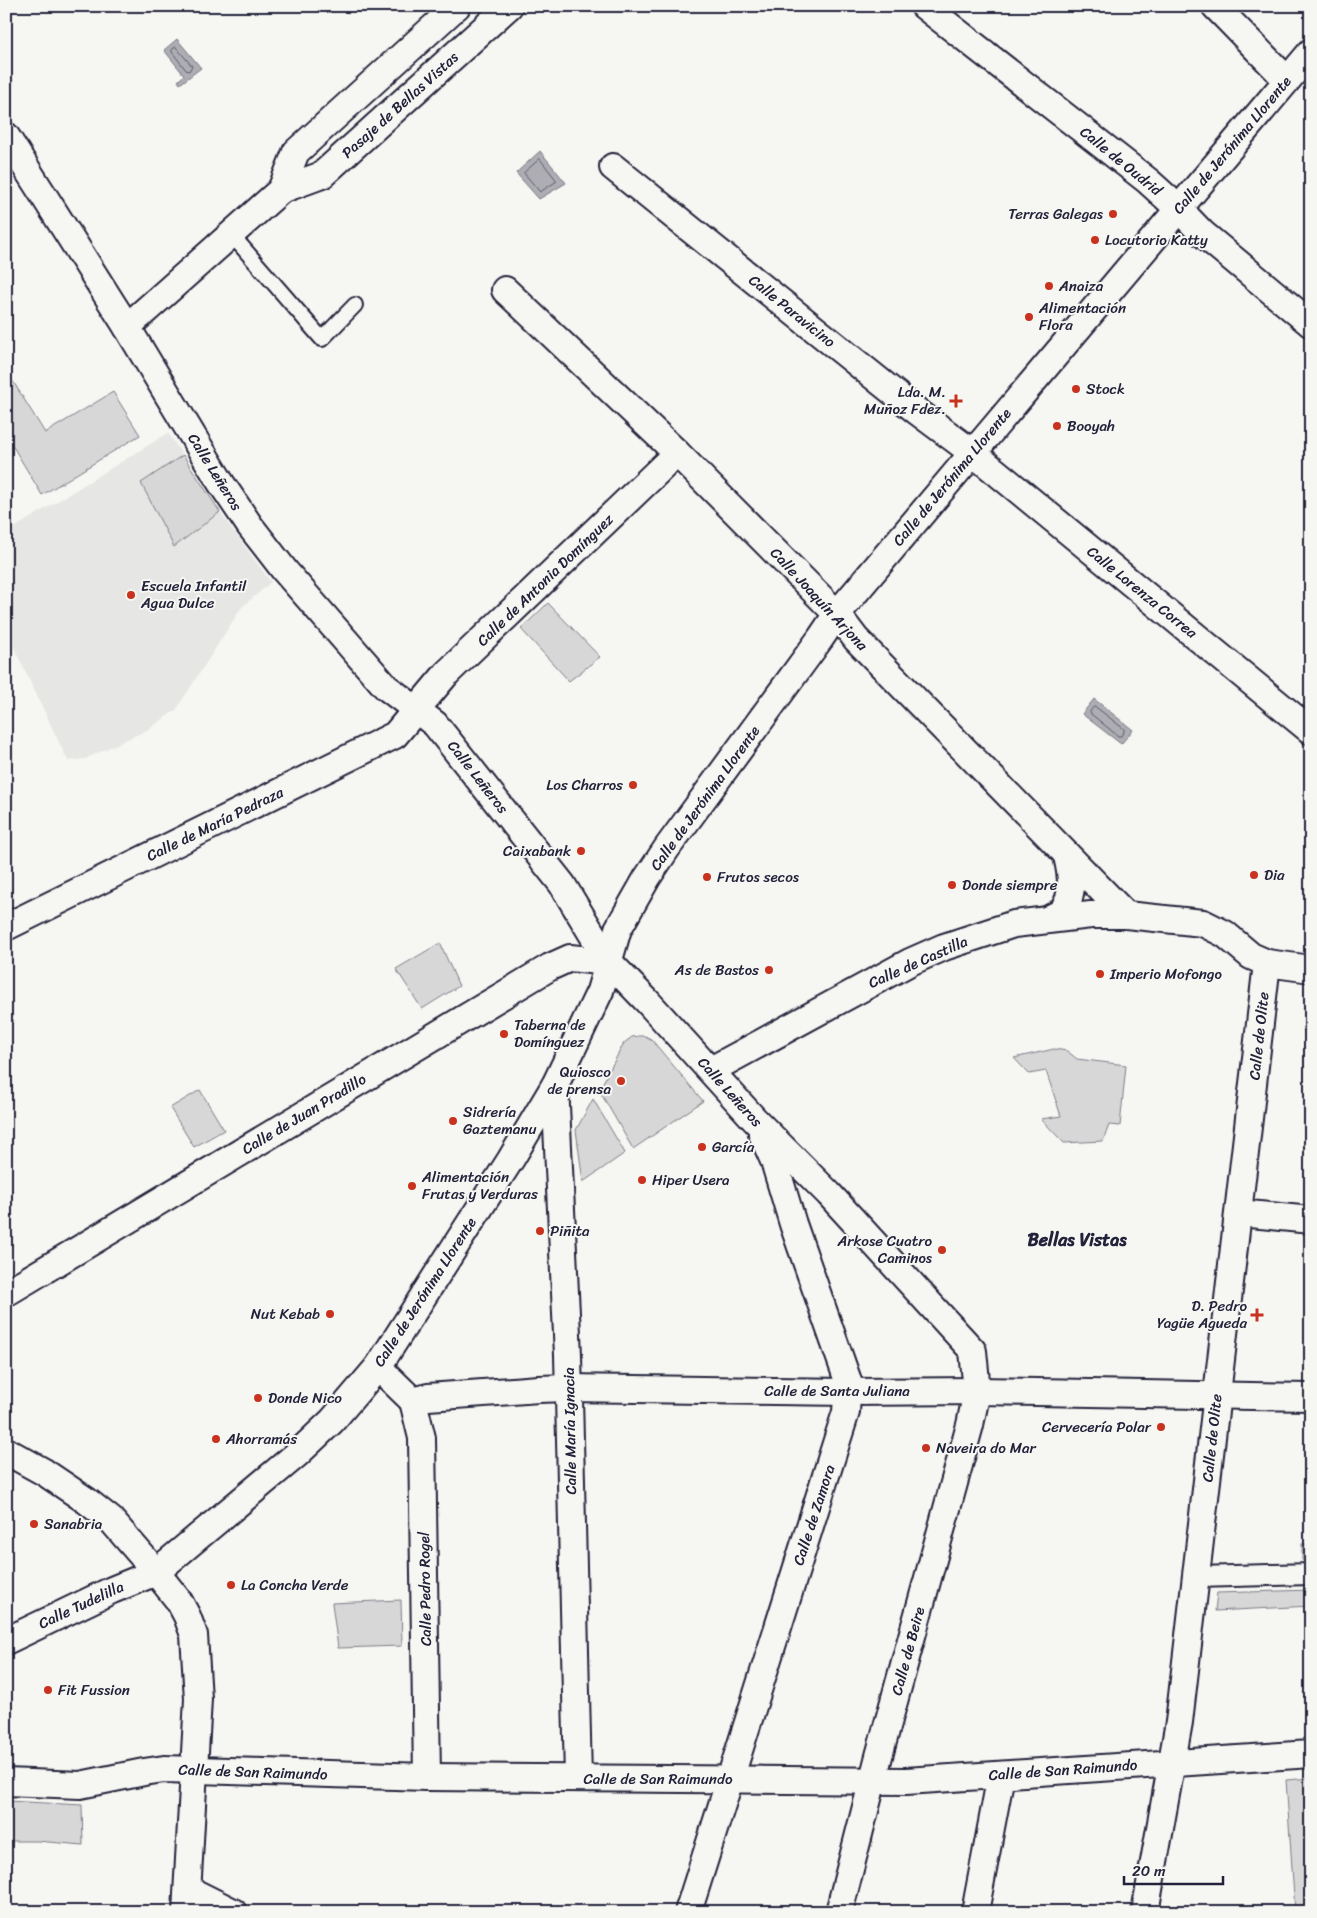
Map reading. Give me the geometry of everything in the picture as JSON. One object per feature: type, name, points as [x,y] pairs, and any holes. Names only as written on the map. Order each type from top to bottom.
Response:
[{"type":"street","name":"Pasaje de Bellas Vistas","points":[[281,190],[296,152],[457,6]]},
{"type":"street","name":"Pasaje de Bellas Vistas","points":[[127,327],[281,190],[322,175],[510,6]]},
{"type":"street","name":"Calle de Oudrid","points":[[924,6],[1148,181],[1202,233],[1311,324]]},
{"type":"street","points":[[1215,6],[1287,80]]},
{"type":"street","name":"Calle de Jerónima Llorente","points":[[156,1572],[296,1455],[332,1421],[378,1367],[511,1159],[555,1085],[591,1013],[609,962],[618,929],[657,863],[837,614],[1311,52]]},
{"type":"street","name":"Calle Leñeros","points":[[6,136],[127,327],[221,483],[285,572],[386,687],[435,724],[562,884],[609,962],[711,1070],[755,1120],[829,1194],[972,1351],[977,1391]]},
{"type":"street","name":"Calle Paravicino","points":[[613,166],[918,412],[972,453]]},
{"type":"street","name":"Calle Joaquín Arjona","points":[[505,290],[677,453],[837,614],[856,639],[1126,915]]},
{"type":"street","name":"Calle de Antonia Domínguez","points":[[416,710],[447,673],[677,453]]},
{"type":"street","name":"Calle Lorenza Correa","points":[[972,453],[1311,731]]},
{"type":"street","name":"Calle de María Pedraza","points":[[6,928],[395,735],[416,710]]},
{"type":"street","points":[[1049,919],[1062,911],[1070,893],[1071,876],[1067,856]]},
{"type":"street","name":"Calle de Castilla","points":[[711,1070],[868,984],[944,947],[1014,924],[1091,915],[1126,915],[1203,923],[1225,934],[1251,956],[1267,963],[1311,968]]},
{"type":"street","name":"Calle de Juan Pradillo","points":[[6,1293],[550,967],[570,958],[609,962]]},
{"type":"street","name":"Calle de Olite","points":[[1145,1912],[1173,1762],[1197,1577],[1267,963]]},
{"type":"street","name":"Calle María Ignacia","points":[[555,1085],[568,1388],[578,1778]]},
{"type":"street","name":"Calle de Zamora","points":[[688,1912],[845,1420],[848,1392],[848,1381],[793,1224],[774,1161],[755,1120]]},
{"type":"street","points":[[793,1224],[796,1200],[805,1192],[814,1191],[829,1194]]},
{"type":"street","points":[[1239,1213],[1311,1220]]},
{"type":"street","points":[[378,1367],[413,1401]]},
{"type":"street","name":"Calle de Santa Juliana","points":[[413,1401],[428,1397],[539,1388],[848,1392],[977,1391],[1311,1397]]},
{"type":"street","name":"Calle de Beire","points":[[839,1912],[879,1756],[970,1425],[977,1391]]},
{"type":"street","name":"Calle Pedro Rogel","points":[[413,1401],[422,1438],[427,1777]]},
{"type":"street","points":[[6,1451],[44,1472],[87,1501],[110,1520],[180,1601],[194,1635],[198,1699],[187,1901],[233,1912]]},
{"type":"street","name":"Calle Tudelilla","points":[[6,1641],[112,1590],[156,1572]]},
{"type":"street","points":[[1197,1577],[1311,1574]]},
{"type":"street","name":"Calle de San Raimundo","points":[[6,1782],[80,1785],[164,1769],[427,1777],[906,1781],[1311,1754]]},
{"type":"street","points":[[975,1912],[1000,1775]]},
{"type":"lane","points":[[231,234],[322,339],[356,305]]},
{"type":"shaded area","points":[[6,370],[45,433],[113,392],[140,435],[42,495],[6,435]]},
{"type":"shaded area","name":"Escuela Infantil Agua Dulce","points":[[168,433],[225,519],[271,582],[241,608],[176,710],[149,729],[85,759],[68,761],[6,631],[6,533]]},
{"type":"shaded area","points":[[183,455],[220,512],[174,547],[141,483]]},
{"type":"shaded area","points":[[548,603],[600,657],[569,681],[521,629]]},
{"type":"shaded area","points":[[440,943],[459,986],[422,1009],[396,969]]},
{"type":"shaded area","points":[[639,1036],[651,1039],[703,1101],[633,1149],[599,1090],[624,1043],[632,1037]]},
{"type":"shaded area","points":[[1054,1049],[1067,1051],[1077,1059],[1126,1065],[1120,1126],[1109,1125],[1103,1141],[1064,1143],[1041,1119],[1061,1116],[1046,1071],[1029,1074],[1014,1058]]},
{"type":"shaded area","points":[[200,1090],[224,1130],[194,1147],[170,1108]]},
{"type":"shaded area","points":[[593,1099],[625,1153],[583,1182],[576,1130]]},
{"type":"shaded area","points":[[1302,1544],[1311,1544],[1311,1560],[1302,1560]]},
{"type":"shaded area","points":[[1311,1590],[1311,1606],[1215,1611],[1217,1593]]},
{"type":"shaded area","points":[[401,1600],[402,1646],[338,1648],[332,1603]]},
{"type":"shaded area","points":[[1311,1778],[1311,1912],[1295,1912],[1286,1780]]},
{"type":"shaded area","points":[[8,1801],[82,1805],[83,1845],[37,1841],[6,1841]]},
{"type":"water","points":[[177,39],[201,68],[180,84],[178,81],[184,75],[164,50]]},
{"type":"water","points":[[540,151],[566,183],[539,199],[516,173]]},
{"type":"water","points":[[1094,699],[1133,730],[1121,744],[1082,714]]},
{"type":"place","name":"Terras Galegas","points":[[1113,214]]},
{"type":"place","name":"Locutorio Katty","points":[[1095,240]]},
{"type":"place","name":"Anaiza","points":[[1049,286]]},
{"type":"place","name":"Alimentación Flora","points":[[1029,317]]},
{"type":"place","name":"Stock","points":[[1076,389]]},
{"type":"place","name":"Lda. M. Muñoz Fdez.","points":[[956,401]]},
{"type":"place","name":"Booyah","points":[[1057,426]]},
{"type":"place","name":"Escuela Infantil Agua Dulce","points":[[131,595]]},
{"type":"place","name":"Los Charros","points":[[633,785]]},
{"type":"place","name":"Caixabank","points":[[581,851]]},
{"type":"place","name":"Dia","points":[[1254,875]]},
{"type":"place","name":"Frutos secos","points":[[707,877]]},
{"type":"place","name":"Donde siempre","points":[[952,885]]},
{"type":"place","name":"As de Bastos","points":[[769,970]]},
{"type":"place","name":"Imperio Mofongo","points":[[1100,974]]},
{"type":"place","name":"Taberna de Domínguez","points":[[504,1034]]},
{"type":"place","name":"Quiosco de prensa","points":[[621,1081]]},
{"type":"place","name":"Sidrería Gaztemanu","points":[[453,1121]]},
{"type":"place","name":"García","points":[[702,1147]]},
{"type":"place","name":"Hiper Usera","points":[[642,1180]]},
{"type":"place","name":"Alimentación Frutas y Verduras","points":[[412,1186]]},
{"type":"place","name":"Piñita","points":[[540,1231]]},
{"type":"place","name":"Arkose Cuatro Caminos","points":[[942,1250]]},
{"type":"place","name":"Nut Kebab","points":[[330,1314]]},
{"type":"place","name":"D. Pedro Yagüe Agueda","points":[[1257,1315]]},
{"type":"place","name":"Donde Nico","points":[[258,1398]]},
{"type":"place","name":"Cervecería Polar","points":[[1161,1427]]},
{"type":"place","name":"Ahorramás","points":[[216,1439]]},
{"type":"place","name":"Naveira do Mar","points":[[926,1448]]},
{"type":"place","name":"Sanabria","points":[[34,1524]]},
{"type":"place","name":"La Concha Verde","points":[[231,1585]]},
{"type":"place","name":"Fit Fussion","points":[[48,1690]]},
{"type":"district","name":"Bellas Vistas","points":[[1077,1240]]}]
